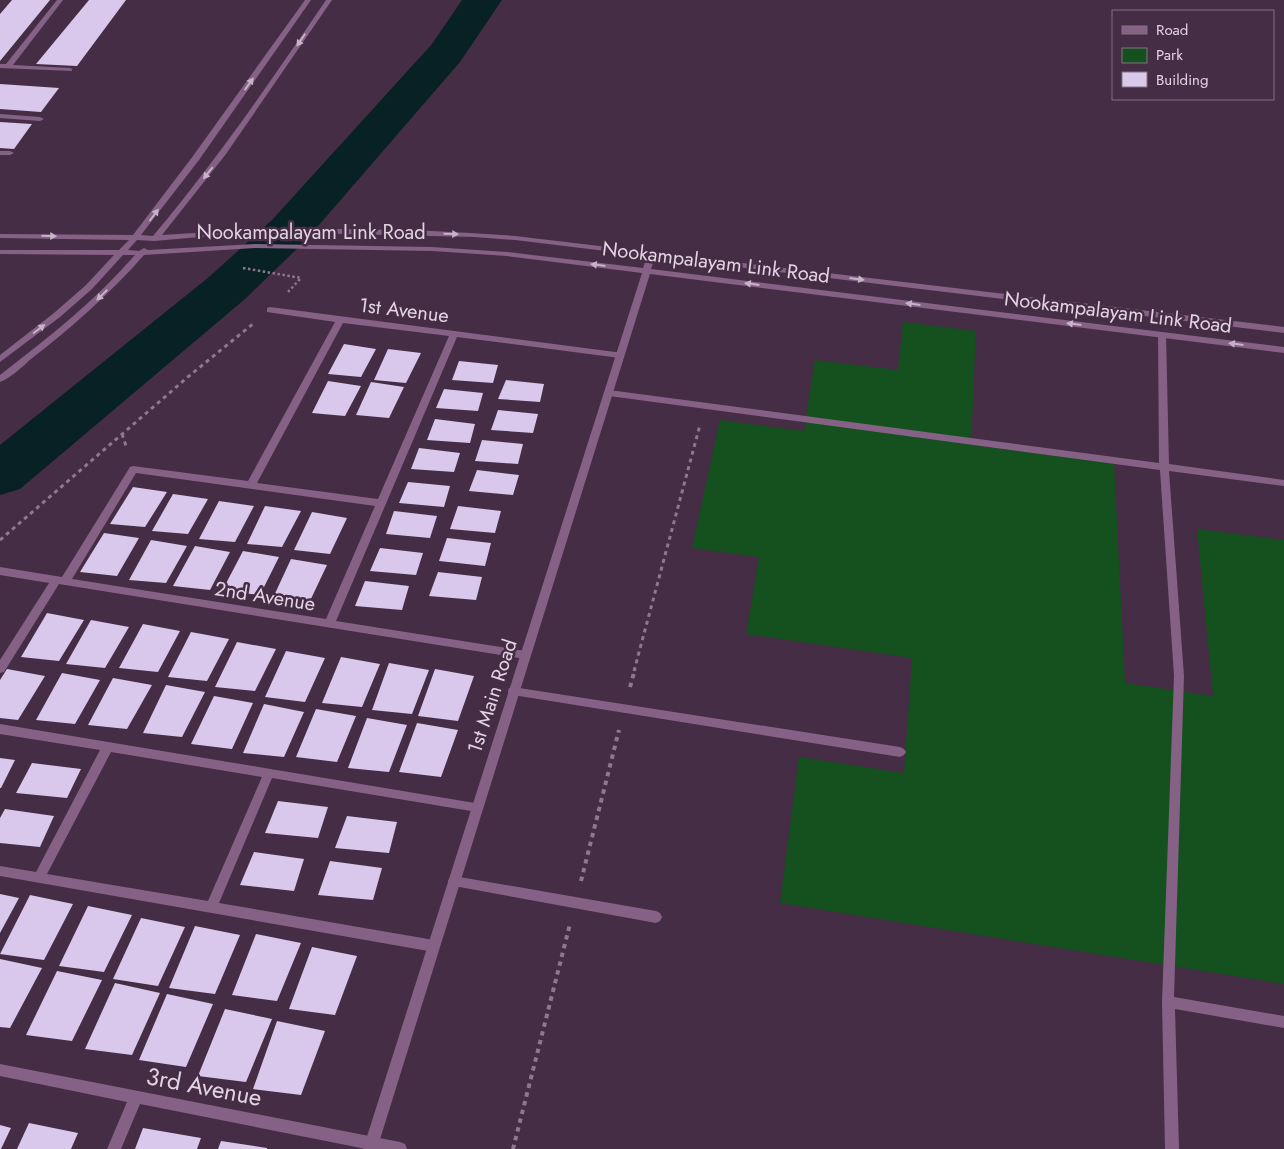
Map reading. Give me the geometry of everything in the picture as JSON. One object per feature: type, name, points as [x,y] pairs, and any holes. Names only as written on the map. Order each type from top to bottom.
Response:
[{"type":"street","points":[[8,66],[60,0]]},
{"type":"street","points":[[0,359],[58,315],[89,287],[136,237],[191,166],[308,0]]},
{"type":"street","points":[[0,379],[58,335],[91,306],[142,253],[215,163],[252,113],[329,0]]},
{"type":"street","points":[[0,66],[70,70]]},
{"type":"street","points":[[0,116],[40,119]]},
{"type":"street","points":[[0,152],[10,153]]},
{"type":"street","name":"Nookampalayam Link Road","points":[[0,236],[155,238],[238,232],[368,232],[516,238],[1284,330]]},
{"type":"street","name":"Nookampalayam Link Road","points":[[0,252],[142,253],[226,248],[358,247],[507,254],[1284,350]]},
{"type":"street","name":"1st Main Road","points":[[371,1146],[652,254]]},
{"type":"street","points":[[270,310],[340,320]]},
{"type":"street","name":"1st Avenue","points":[[251,485],[340,320],[620,356]]},
{"type":"street","points":[[329,624],[454,334]]},
{"type":"street","points":[[1162,334],[1164,467],[1179,676],[1168,1002],[1172,1149]]},
{"type":"street","points":[[609,393],[1284,483]]},
{"type":"street","points":[[0,669],[61,581],[133,469],[381,503]]},
{"type":"street","name":"2nd Avenue","points":[[0,571],[525,654]]},
{"type":"street","points":[[513,691],[900,752]]},
{"type":"street","points":[[0,729],[477,807]]},
{"type":"street","points":[[39,878],[108,746]]},
{"type":"street","points":[[211,908],[269,773]]},
{"type":"street","points":[[0,871],[434,946]]},
{"type":"street","points":[[454,881],[656,917]]},
{"type":"street","points":[[1168,1002],[1284,1022]]},
{"type":"street","name":"3rd Avenue","points":[[0,1070],[371,1146],[400,1149]]},
{"type":"street","points":[[114,1149],[136,1097]]},
{"type":"path","points":[[0,540],[270,310],[302,278]]},
{"type":"path","points":[[513,1149],[625,708],[705,405]]},
{"type":"green space","points":[[903,322],[976,331],[971,445],[1114,463],[1125,683],[1213,696],[1197,529],[1284,540],[1284,984],[780,903],[799,757],[904,773],[912,658],[746,634],[759,557],[692,548],[720,420],[804,431],[815,360],[898,370]]},
{"type":"building","points":[[12,0],[50,0],[0,61],[0,14]]},
{"type":"building","points":[[89,0],[126,0],[77,66],[36,64]]},
{"type":"building","points":[[0,84],[59,88],[41,112],[0,109]]},
{"type":"building","points":[[0,122],[32,124],[14,149],[0,148]]},
{"type":"building","points":[[344,344],[376,349],[361,377],[328,374]]},
{"type":"building","points":[[388,349],[421,353],[406,383],[374,380]]},
{"type":"building","points":[[459,361],[498,365],[493,383],[452,380]]},
{"type":"building","points":[[506,380],[544,384],[540,402],[498,399]]},
{"type":"building","points":[[328,381],[361,386],[345,416],[312,413]]},
{"type":"building","points":[[371,382],[404,387],[389,418],[356,415]]},
{"type":"building","points":[[444,389],[483,393],[478,411],[436,408]]},
{"type":"building","points":[[498,410],[538,414],[533,433],[491,430]]},
{"type":"building","points":[[435,419],[475,424],[470,443],[427,440]]},
{"type":"building","points":[[482,440],[523,444],[518,464],[475,461]]},
{"type":"building","points":[[419,448],[460,453],[454,472],[411,469]]},
{"type":"building","points":[[477,470],[519,475],[513,495],[469,491]]},
{"type":"building","points":[[408,482],[450,486],[444,507],[399,503]]},
{"type":"building","points":[[133,487],[167,492],[145,527],[110,524]]},
{"type":"building","points":[[173,494],[208,499],[188,534],[152,531]]},
{"type":"building","points":[[219,501],[254,506],[235,542],[199,539]]},
{"type":"building","points":[[265,506],[301,511],[282,547],[247,544]]},
{"type":"building","points":[[458,506],[501,511],[495,533],[450,529]]},
{"type":"building","points":[[394,511],[437,516],[430,538],[386,534]]},
{"type":"building","points":[[312,512],[347,518],[330,554],[294,550]]},
{"type":"building","points":[[104,533],[139,538],[117,576],[80,572]]},
{"type":"building","points":[[447,538],[491,543],[485,566],[439,561]]},
{"type":"building","points":[[151,540],[187,546],[166,583],[129,580]]},
{"type":"building","points":[[195,546],[230,552],[210,590],[173,586]]},
{"type":"building","points":[[380,548],[423,553],[416,575],[370,571]]},
{"type":"building","points":[[243,551],[279,557],[260,595],[222,591]]},
{"type":"building","points":[[291,559],[327,565],[309,603],[272,600]]},
{"type":"building","points":[[438,572],[482,577],[476,600],[429,596]]},
{"type":"building","points":[[365,581],[409,586],[402,610],[355,606]]},
{"type":"building","points":[[47,613],[84,620],[59,661],[21,657]]},
{"type":"building","points":[[91,620],[129,627],[105,668],[66,664]]},
{"type":"building","points":[[143,624],[180,631],[158,672],[119,668]]},
{"type":"building","points":[[191,632],[229,639],[207,681],[168,677]]},
{"type":"building","points":[[237,642],[276,649],[255,691],[215,687]]},
{"type":"building","points":[[286,651],[325,658],[305,702],[265,697]]},
{"type":"building","points":[[341,657],[380,664],[362,707],[322,703]]},
{"type":"building","points":[[389,663],[429,670],[412,714],[372,710]]},
{"type":"building","points":[[7,669],[45,676],[18,720],[0,718],[0,680]]},
{"type":"building","points":[[435,669],[474,676],[458,721],[418,716]]},
{"type":"building","points":[[62,673],[100,680],[75,724],[36,720]]},
{"type":"building","points":[[113,678],[152,685],[127,729],[88,725]]},
{"type":"building","points":[[166,685],[205,692],[182,737],[143,733]]},
{"type":"building","points":[[214,696],[253,703],[232,749],[191,744]]},
{"type":"building","points":[[264,704],[304,712],[284,757],[243,753]]},
{"type":"building","points":[[316,709],[356,716],[337,762],[296,757]]},
{"type":"building","points":[[367,718],[407,725],[389,772],[348,768]]},
{"type":"building","points":[[417,723],[458,730],[441,777],[399,772]]},
{"type":"building","points":[[0,758],[15,760],[1,788],[0,788]]},
{"type":"building","points":[[32,763],[81,769],[67,798],[16,793]]},
{"type":"building","points":[[278,801],[328,807],[318,838],[265,833]]},
{"type":"building","points":[[5,809],[54,816],[40,847],[0,843],[0,818]]},
{"type":"building","points":[[347,816],[397,822],[389,853],[335,848]]},
{"type":"building","points":[[254,852],[304,859],[294,891],[240,885]]},
{"type":"building","points":[[330,861],[382,868],[373,900],[318,895]]},
{"type":"building","points":[[0,894],[19,898],[0,933]]},
{"type":"building","points":[[30,895],[73,904],[44,960],[0,954]]},
{"type":"building","points":[[88,906],[132,915],[104,972],[59,966]]},
{"type":"building","points":[[141,918],[185,927],[158,986],[113,979]]},
{"type":"building","points":[[195,926],[240,935],[215,994],[169,988]]},
{"type":"building","points":[[256,934],[301,943],[277,1001],[232,995]]},
{"type":"building","points":[[312,947],[357,956],[335,1015],[289,1009]]},
{"type":"building","points":[[0,959],[42,968],[10,1028],[0,1027]]},
{"type":"building","points":[[57,971],[102,980],[72,1041],[26,1035]]},
{"type":"building","points":[[115,983],[160,993],[132,1055],[85,1049]]},
{"type":"building","points":[[167,994],[213,1004],[186,1067],[139,1060]]},
{"type":"building","points":[[225,1009],[272,1019],[246,1082],[198,1076]]},
{"type":"building","points":[[277,1021],[325,1031],[301,1095],[253,1089]]},
{"type":"building","points":[[29,1123],[78,1133],[71,1149],[17,1149]]},
{"type":"building","points":[[0,1125],[11,1128],[1,1149],[0,1149]]},
{"type":"building","points":[[143,1128],[201,1138],[197,1149],[135,1149]]},
{"type":"building","points":[[221,1141],[267,1148],[267,1149],[218,1149]]},
{"type":"waterway","points":[[0,475],[227,288],[289,230],[446,53],[482,0]]}]
